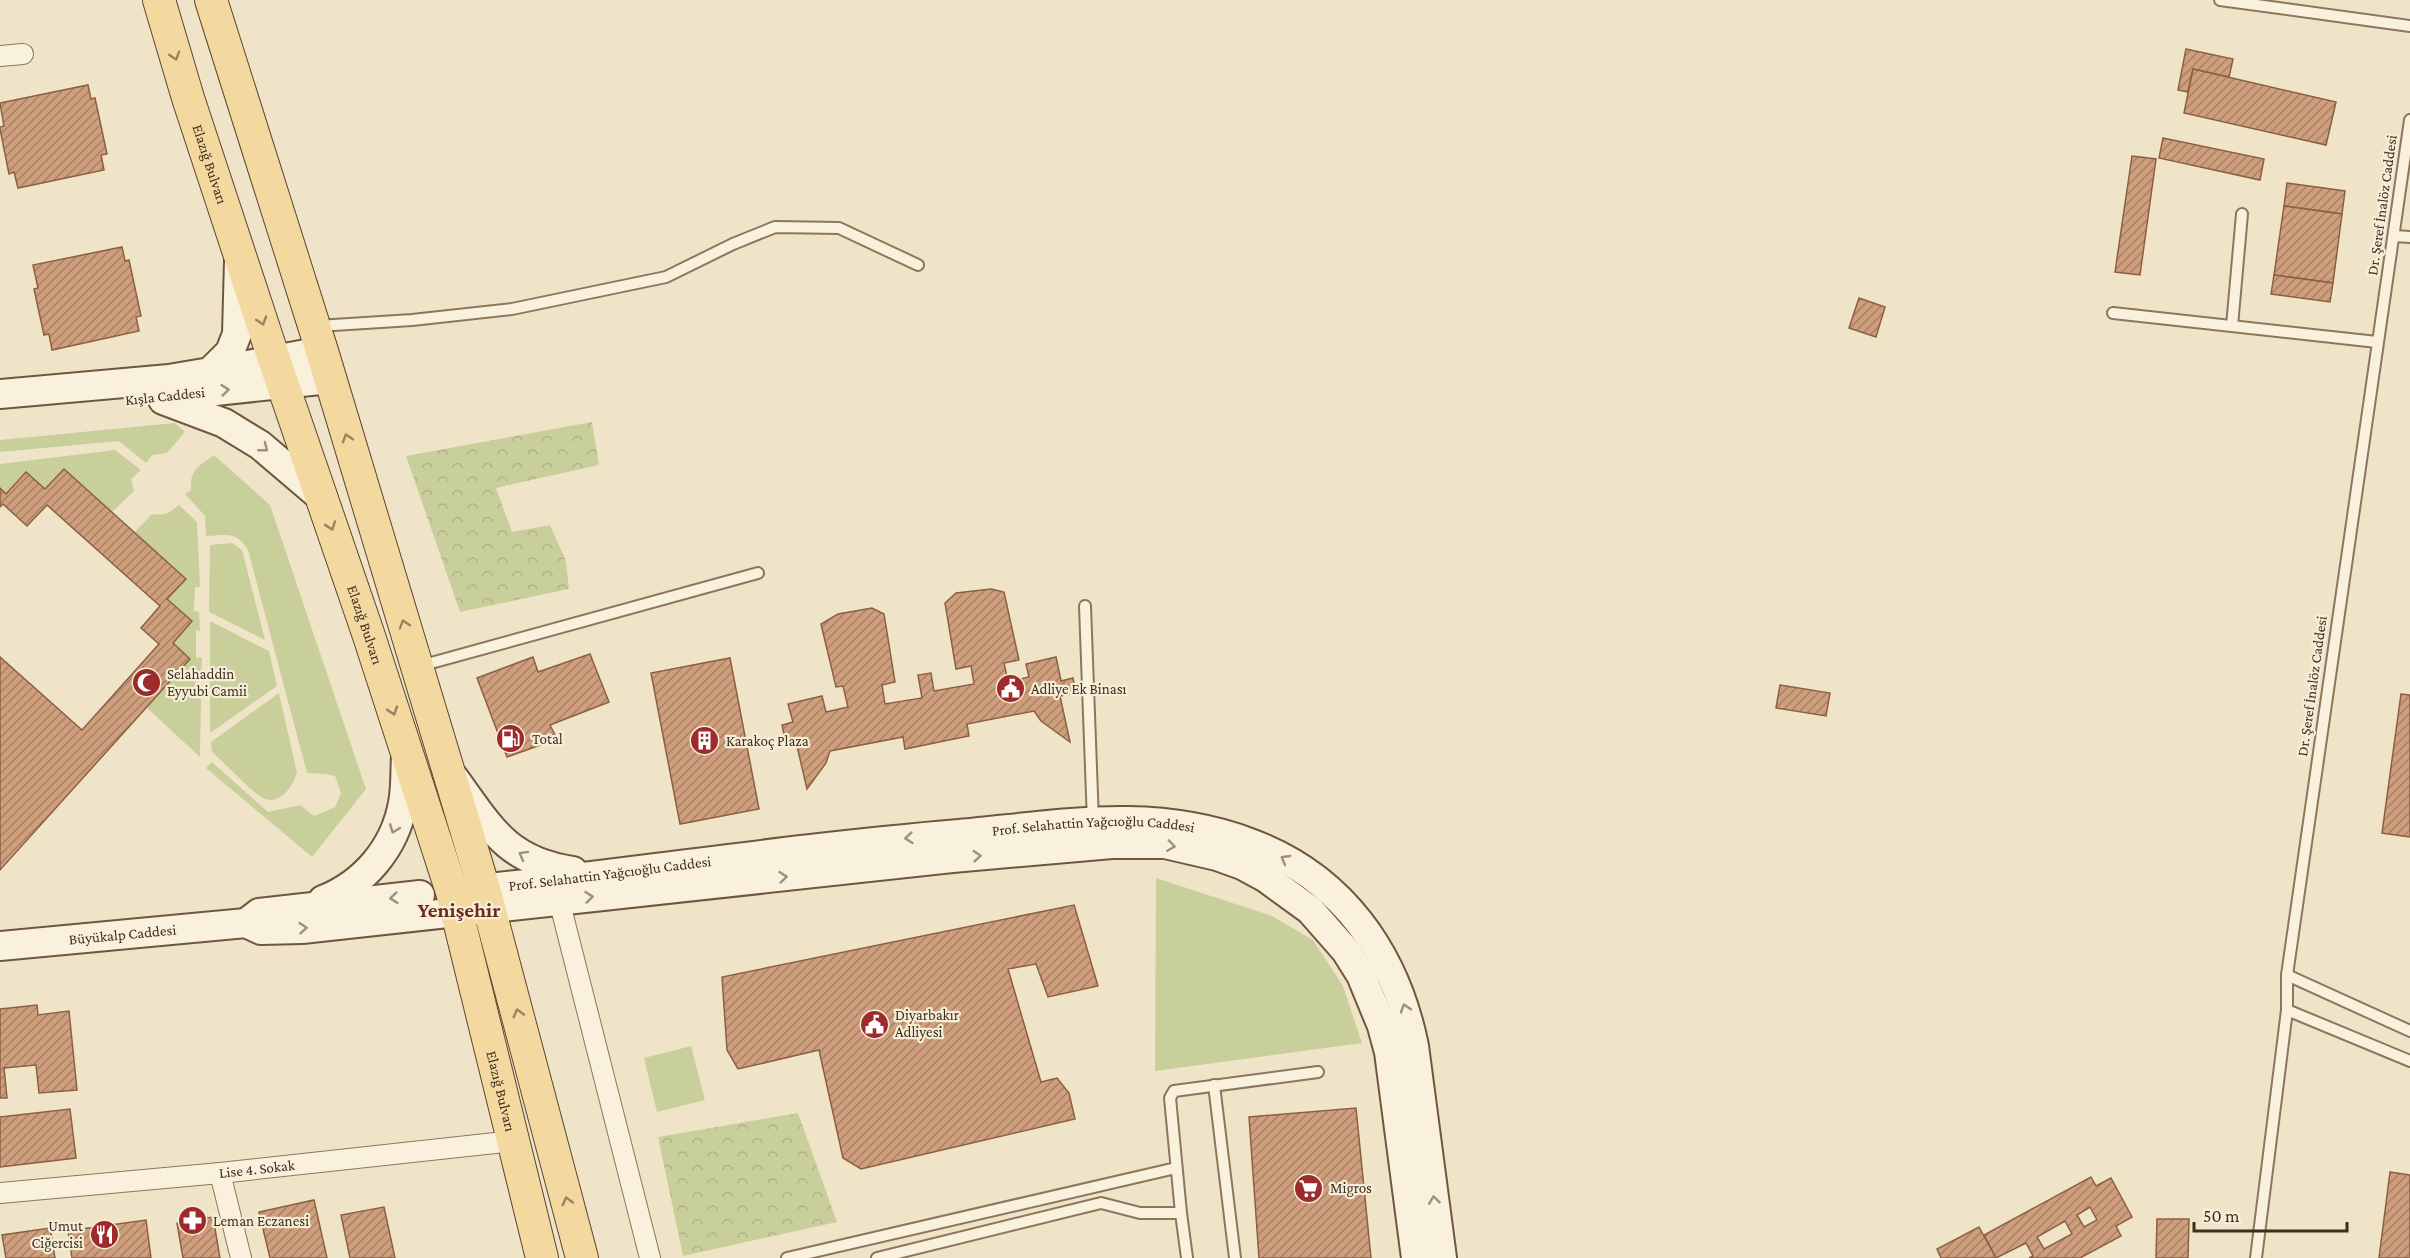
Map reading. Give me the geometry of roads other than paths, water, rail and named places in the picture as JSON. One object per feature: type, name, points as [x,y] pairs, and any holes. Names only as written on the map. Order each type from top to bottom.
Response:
[{"type":"main road","name":"Elazığ Bulvarı","points":[[159,0],[188,98],[406,751],[454,902],[542,1258]]},
{"type":"main road","points":[[211,0],[322,352],[487,899],[582,1258]]},
{"type":"street","points":[[0,56],[23,54]]},
{"type":"street","points":[[210,372],[230,352],[237,334],[239,253]]},
{"type":"street","name":"Kışla Caddesi","points":[[0,413],[155,397],[278,371],[322,352]]},
{"type":"street","points":[[0,394],[169,379],[210,372],[278,371]]},
{"type":"street","points":[[155,397],[224,423],[260,445],[320,496]]},
{"type":"street","points":[[306,907],[336,895],[360,880],[385,851],[403,803],[406,751]]},
{"type":"street","points":[[448,770],[489,826],[503,842],[516,852],[541,864],[599,875]]},
{"type":"street","name":"Prof. Selahattin Yağcıoğlu Caddesi","points":[[487,899],[599,875],[921,837],[1093,822],[1138,820],[1170,822],[1199,827],[1252,843],[1279,855],[1320,883],[1351,912],[1369,935],[1398,986],[1414,1046],[1442,1258]]},
{"type":"street","name":"Prof. Selahattin Yağcıoğlu Caddesi","points":[[487,899],[559,900],[940,859],[1112,844],[1165,844],[1217,856],[1242,865],[1266,878],[1310,910],[1346,951],[1373,999],[1389,1052],[1416,1258]]},
{"type":"street","name":"Büyükalp Caddesi","points":[[246,923],[259,913],[306,907],[487,899]]},
{"type":"street","points":[[559,900],[650,1258]]},
{"type":"street","name":"Büyükalp Caddesi","points":[[0,946],[246,923],[261,930],[302,929],[454,902]]},
{"type":"street","name":"Lise 4. Sokak","points":[[0,1193],[220,1173],[513,1142]]},
{"type":"street","points":[[220,1173],[242,1258]]},
{"type":"lane","points":[[2220,0],[2410,26]]},
{"type":"lane","name":"Dr. Şeref İnalöz Caddesi","points":[[2256,1258],[2287,1010],[2287,975],[2376,342],[2410,120]]},
{"type":"lane","points":[[2232,326],[2241,214]]},
{"type":"lane","points":[[322,352],[412,320],[512,309],[666,277],[733,244],[775,227],[839,228],[918,265]]},
{"type":"lane","points":[[2394,236],[2410,237]]},
{"type":"lane","points":[[2113,313],[2376,342]]},
{"type":"lane","points":[[417,667],[758,573]]},
{"type":"lane","points":[[1085,606],[1093,822]]},
{"type":"lane","points":[[2287,975],[2410,1031]]},
{"type":"lane","points":[[2287,1010],[2410,1061]]},
{"type":"lane","points":[[1187,1258],[1170,1098],[1174,1091],[1318,1072]]},
{"type":"lane","points":[[1214,1085],[1234,1258]]},
{"type":"lane","points":[[787,1258],[1176,1168]]},
{"type":"lane","points":[[877,1258],[1101,1203],[1140,1212],[1181,1213]]},
{"type":"place","name":"Selahaddin Eyyubi Camii","points":[[146,683]]},
{"type":"place","name":"Adliye Ek Binası","points":[[1010,689]]},
{"type":"place","name":"Total","points":[[511,739]]},
{"type":"place","name":"Karakoç Plaza","points":[[705,741]]},
{"type":"place","name":"Diyarbakır Adliyesi","points":[[874,1024]]},
{"type":"place","name":"Migros","points":[[1309,1188]]},
{"type":"place","name":"Leman Eczanesi","points":[[192,1221]]},
{"type":"place","name":"Umut Ciğercisi","points":[[104,1235]]},
{"type":"district","name":"Yenişehir","points":[[459,910]]}]
